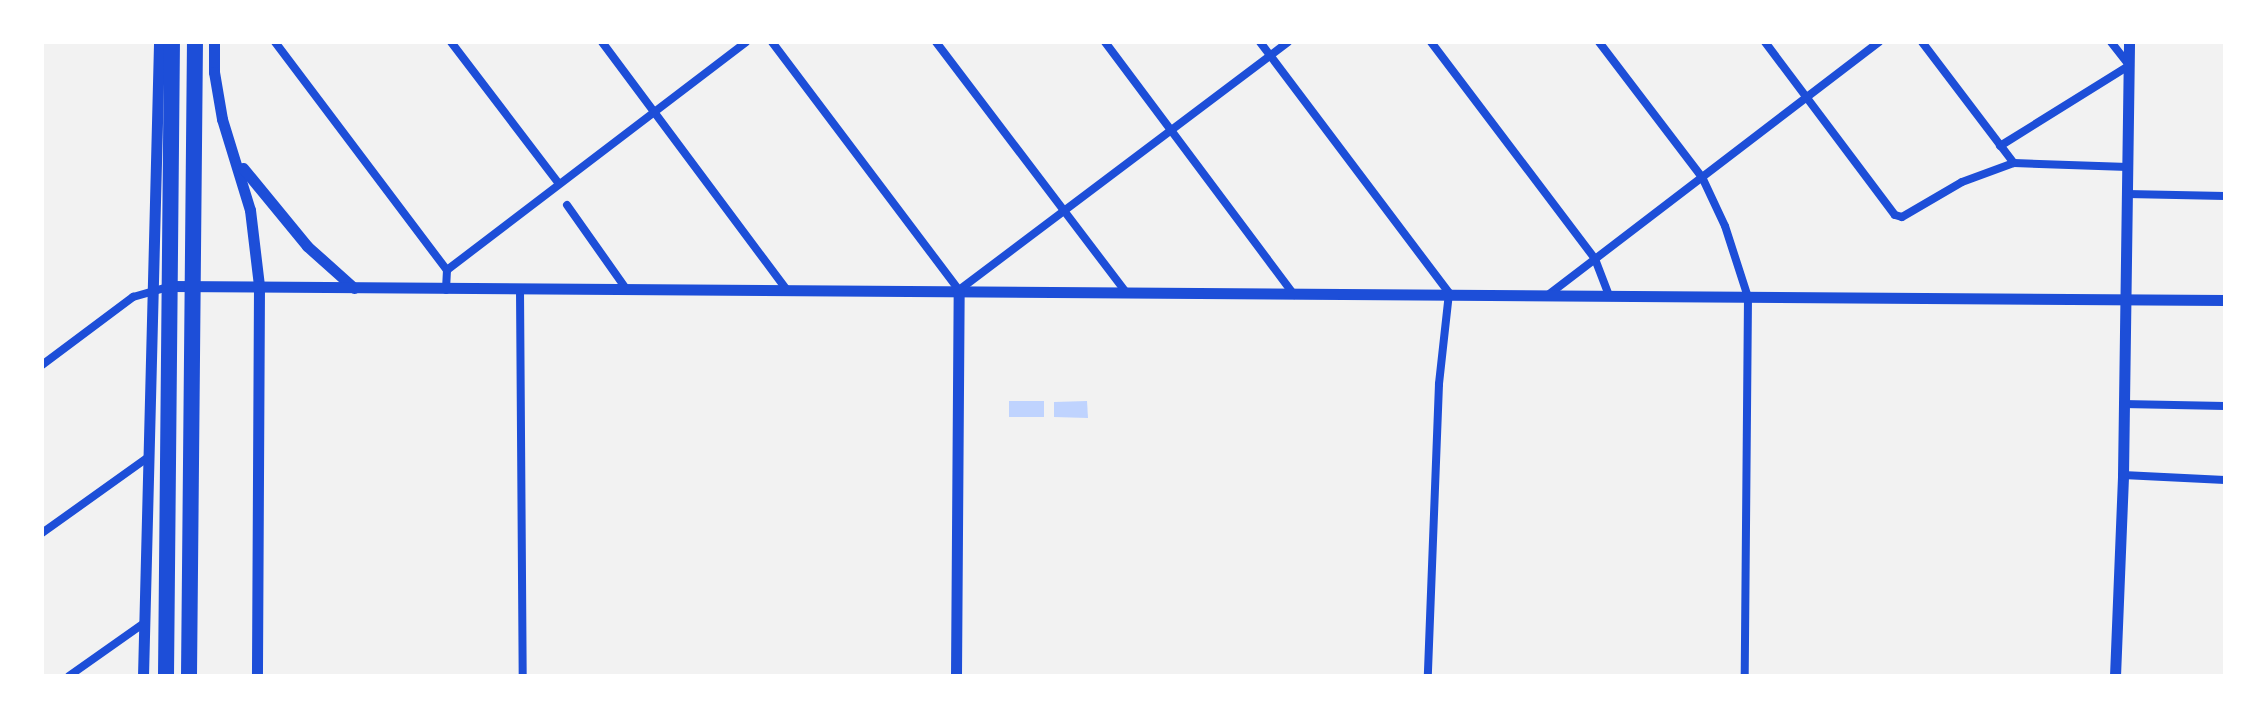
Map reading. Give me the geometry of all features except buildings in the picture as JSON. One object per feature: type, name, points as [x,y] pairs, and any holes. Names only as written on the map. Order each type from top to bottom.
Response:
[{"type":"highway","points":[[166,676],[172,42]]},
{"type":"highway","points":[[189,676],[195,42]]},
{"type":"street","points":[[143,676],[159,42]]},
{"type":"street","points":[[214,42],[214,72],[222,119],[250,210],[259,286],[257,676]]},
{"type":"street","points":[[275,42],[447,270],[446,290]]},
{"type":"street","points":[[451,42],[559,184]]},
{"type":"street","points":[[602,42],[787,290]]},
{"type":"street","points":[[447,270],[746,42]]},
{"type":"street","points":[[772,42],[959,290],[956,676]]},
{"type":"street","points":[[936,42],[1127,294]]},
{"type":"street","points":[[1105,42],[1294,295]]},
{"type":"street","points":[[1260,42],[1449,293],[1439,384],[1428,676]]},
{"type":"street","points":[[959,290],[1288,42]]},
{"type":"street","points":[[1431,42],[1595,259],[1609,295]]},
{"type":"street","points":[[1599,42],[1702,177],[1725,226],[1748,297],[1745,676]]},
{"type":"street","points":[[1765,42],[1895,215],[1902,217],[1910,214],[1962,182],[2014,163],[2128,167]]},
{"type":"street","points":[[1548,295],[1879,42]]},
{"type":"street","points":[[1922,42],[2014,163]]},
{"type":"street","points":[[2111,42],[2129,64]]},
{"type":"street","points":[[2115,676],[2123,475],[2129,42]]},
{"type":"street","points":[[2000,146],[2129,64]]},
{"type":"street","points":[[237,161],[307,246],[354,288]]},
{"type":"street","points":[[2127,194],[2225,196]]},
{"type":"street","points":[[567,205],[627,290]]},
{"type":"street","points":[[42,365],[133,297],[171,286],[2225,300]]},
{"type":"street","points":[[520,290],[523,676]]},
{"type":"street","points":[[2123,404],[2225,406]]},
{"type":"street","points":[[42,533],[147,458]]},
{"type":"street","points":[[2123,475],[2225,480]]},
{"type":"street","points":[[69,676],[144,623]]},
{"type":"water","points":[[1009,401],[1044,401],[1044,417],[1009,417]]},
{"type":"water","points":[[1087,401],[1088,418],[1054,417],[1054,402]]}]
